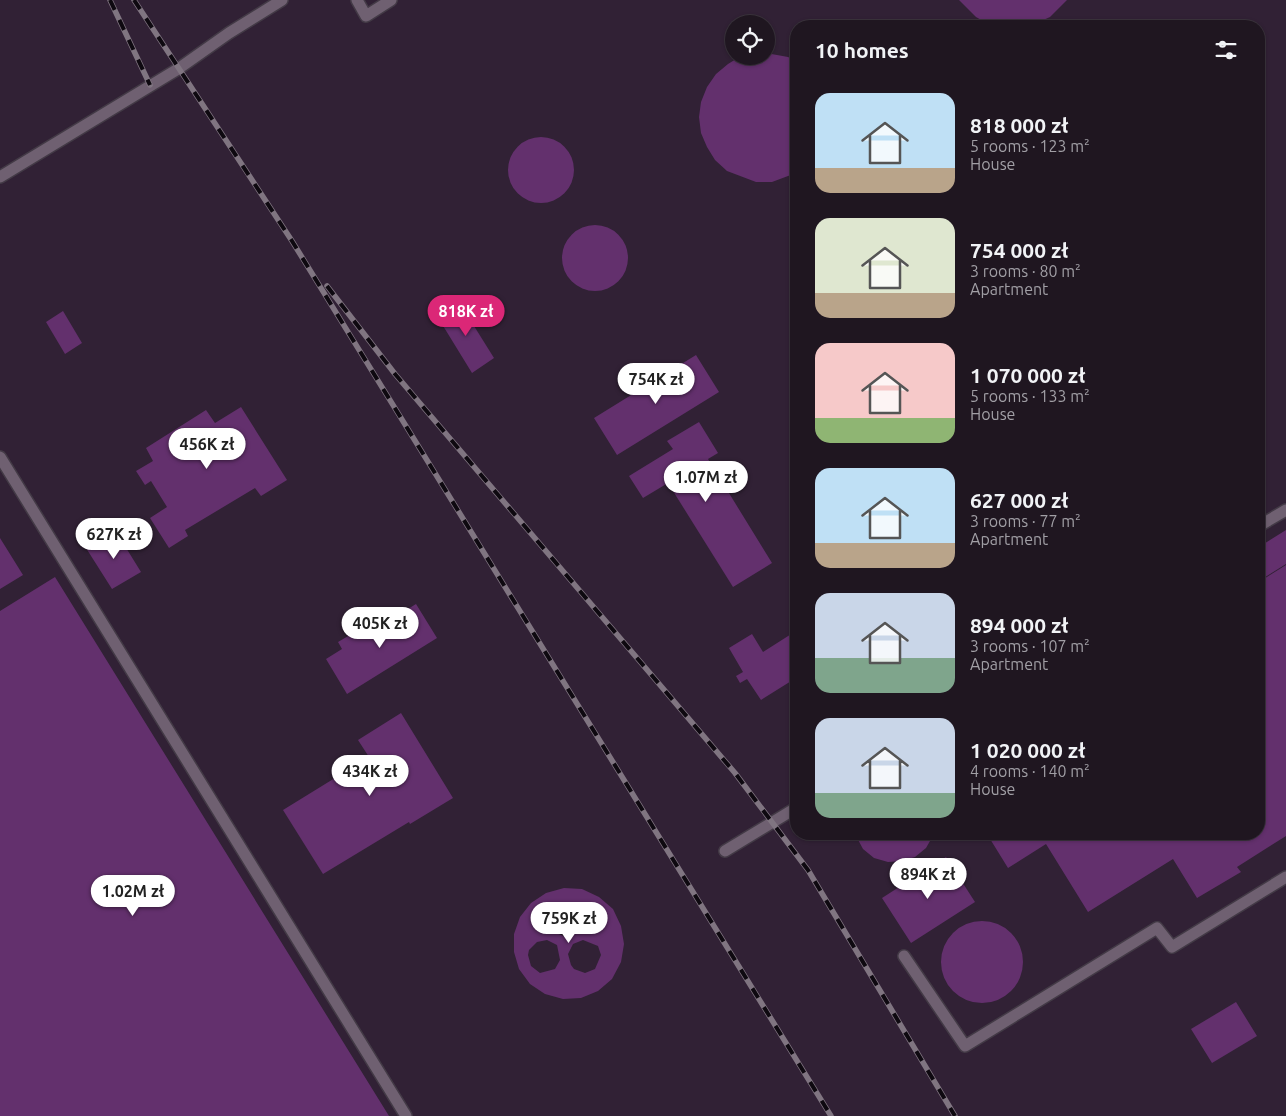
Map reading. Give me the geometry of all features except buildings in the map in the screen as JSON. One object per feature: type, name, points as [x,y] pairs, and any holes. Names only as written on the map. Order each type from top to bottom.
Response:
[{"type":"lane","points":[[0,176],[178,69],[229,33],[282,0]]},
{"type":"lane","points":[[357,0],[366,16],[391,0]]},
{"type":"lane","points":[[0,457],[406,1116]]},
{"type":"lane","points":[[1265,522],[1286,510]]},
{"type":"lane","points":[[725,851],[790,812]]},
{"type":"lane","points":[[904,956],[965,1046],[1158,928],[1172,947],[1286,876]]},
{"type":"shaded area","points":[[0,0],[1286,0],[1286,1116],[0,1116]]},
{"type":"railway","points":[[110,0],[150,85]]},
{"type":"railway","points":[[134,0],[292,241],[831,1116]]},
{"type":"railway","points":[[327,286],[395,374],[735,773],[808,870],[955,1116]]}]
